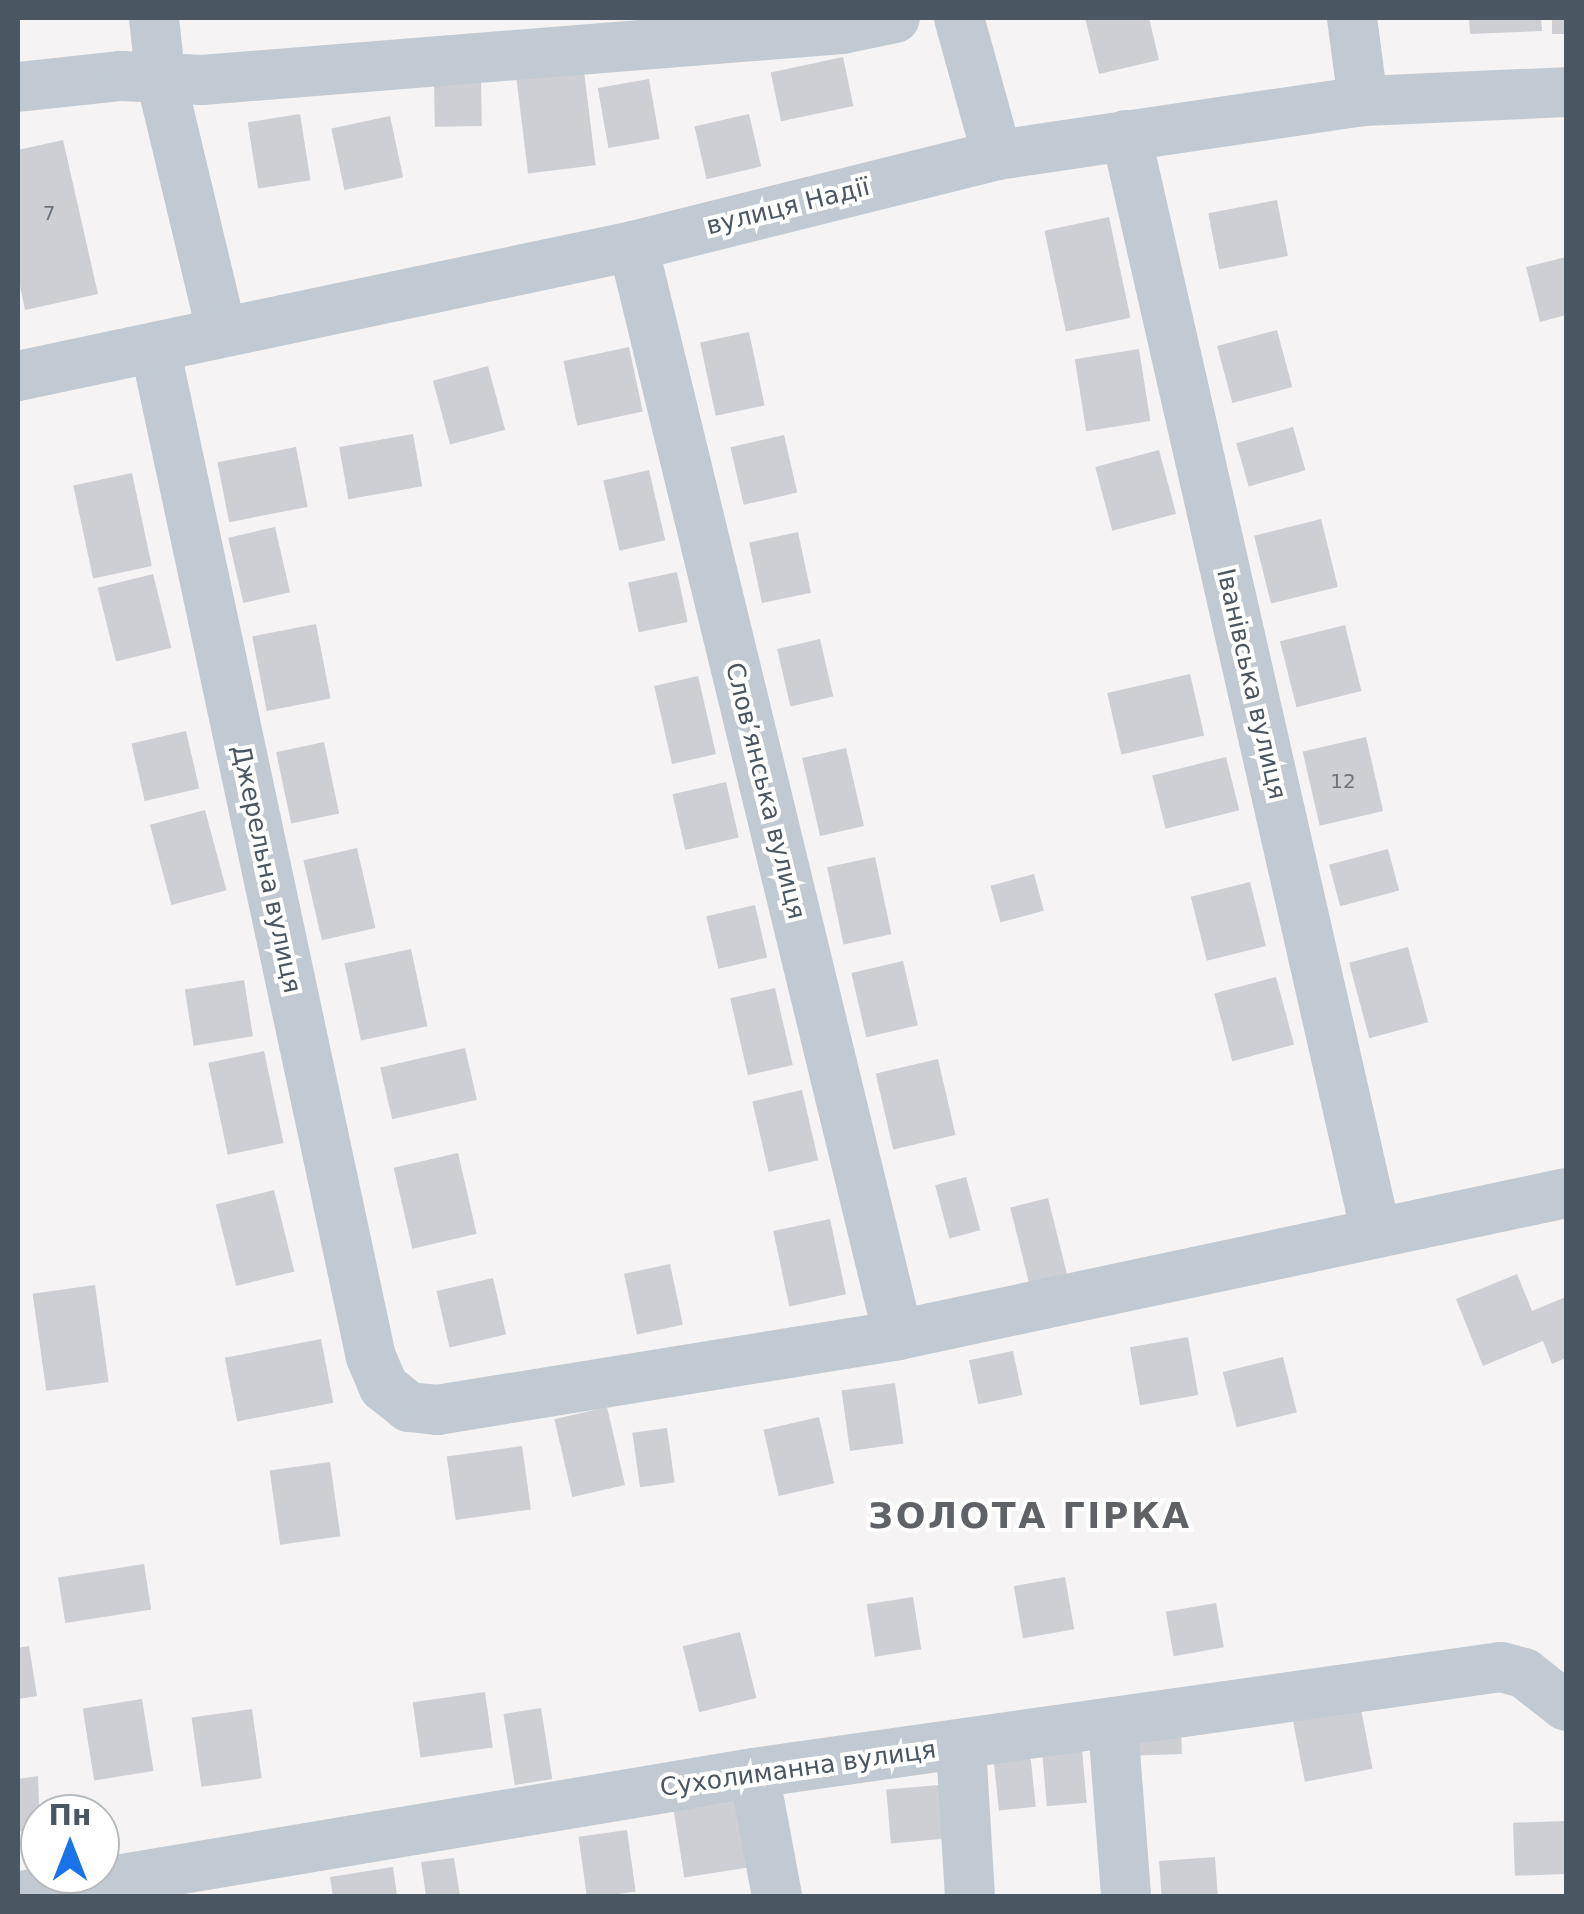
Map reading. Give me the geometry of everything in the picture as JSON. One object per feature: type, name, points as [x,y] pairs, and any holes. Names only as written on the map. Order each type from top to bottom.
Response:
[{"type":"street","points":[[154,18],[160,75],[221,329]]},
{"type":"street","points":[[18,87],[160,75],[202,80],[842,29],[895,18]]},
{"type":"street","points":[[959,18],[997,155]]},
{"type":"street","points":[[1352,18],[1363,101]]},
{"type":"street","name":"вулиця Надії","points":[[18,376],[155,348],[221,329],[633,246],[997,155],[1363,101],[1566,92]]},
{"type":"street","name":"Іванівська вулиця","points":[[1126,135],[1376,1233]]},
{"type":"street","name":"Словʼянська вулиця","points":[[633,246],[898,1336]]},
{"type":"street","name":"Джерельна вулиця","points":[[155,348],[371,1356],[384,1388],[409,1407],[437,1410],[898,1336]]},
{"type":"street","points":[[898,1336],[1566,1193]]},
{"type":"street","name":"Сухолиманна вулиця","points":[[21,1896],[754,1773],[1114,1726],[1501,1667],[1524,1673],[1566,1706]]},
{"type":"street","points":[[1114,1726],[1126,1896]]},
{"type":"street","points":[[961,1746],[970,1896]]},
{"type":"street","points":[[754,1773],[776,1896]]},
{"type":"building","points":[[1085,18],[1149,18],[1159,60],[1099,74]]},
{"type":"building","points":[[1469,18],[1541,18],[1542,31],[1470,34]]},
{"type":"building","points":[[1552,18],[1566,18],[1566,34],[1552,34]]},
{"type":"building","points":[[843,57],[853,106],[781,121],[771,72]]},
{"type":"building","points":[[584,71],[596,165],[528,174],[517,79]]},
{"type":"building","points":[[481,79],[482,126],[435,127],[434,80]]},
{"type":"building","points":[[649,79],[660,139],[608,148],[598,88]]},
{"type":"building","points":[[300,114],[310,180],[258,188],[248,122]]},
{"type":"building","points":[[749,114],[761,167],[707,179],[694,127]]},
{"type":"building","points":[[390,116],[403,178],[344,190],[331,128]]},
{"type":"building","points":[[63,140],[98,294],[25,310],[18,276],[18,150]]},
{"type":"building","points":[[1277,200],[1288,256],[1219,269],[1208,213]]},
{"type":"building","points":[[1109,217],[1130,318],[1066,331],[1044,231]]},
{"type":"building","points":[[1566,257],[1566,315],[1540,322],[1526,267]]},
{"type":"building","points":[[1277,330],[1292,387],[1232,403],[1217,346]]},
{"type":"building","points":[[749,332],[765,405],[716,416],[700,342]]},
{"type":"building","points":[[629,347],[643,412],[577,425],[563,361]]},
{"type":"building","points":[[1139,349],[1150,421],[1086,431],[1075,359]]},
{"type":"building","points":[[488,366],[505,430],[450,445],[433,381]]},
{"type":"building","points":[[1293,427],[1305,470],[1249,487],[1236,443]]},
{"type":"building","points":[[413,434],[422,486],[348,499],[339,447]]},
{"type":"building","points":[[784,435],[797,492],[744,505],[730,447]]},
{"type":"building","points":[[296,447],[308,507],[229,522],[217,462]]},
{"type":"building","points":[[1159,450],[1176,514],[1112,531],[1095,467]]},
{"type":"building","points":[[649,470],[665,540],[619,551],[603,481]]},
{"type":"building","points":[[132,473],[152,566],[93,578],[73,485]]},
{"type":"building","points":[[1321,519],[1338,587],[1271,604],[1254,536]]},
{"type":"building","points":[[275,527],[290,592],[243,603],[228,538]]},
{"type":"building","points":[[798,532],[811,593],[762,603],[749,542]]},
{"type":"building","points":[[677,572],[688,622],[639,632],[628,582]]},
{"type":"building","points":[[153,574],[171,648],[116,662],[98,588]]},
{"type":"building","points":[[316,624],[331,699],[267,711],[252,636]]},
{"type":"building","points":[[1345,625],[1361,691],[1296,707],[1280,641]]},
{"type":"building","points":[[820,639],[833,696],[790,706],[777,649]]},
{"type":"building","points":[[1190,674],[1204,735],[1121,755],[1107,693]]},
{"type":"building","points":[[698,676],[716,754],[672,764],[654,686]]},
{"type":"building","points":[[186,731],[199,788],[145,801],[131,744]]},
{"type":"building","points":[[1366,737],[1383,811],[1320,826],[1303,752]]},
{"type":"building","points":[[324,742],[339,813],[291,824],[276,752]]},
{"type":"building","points":[[846,748],[864,826],[820,836],[802,758]]},
{"type":"building","points":[[1226,757],[1239,810],[1166,829],[1152,775]]},
{"type":"building","points":[[726,782],[739,838],[685,850],[672,794]]},
{"type":"building","points":[[205,810],[226,890],[171,905],[150,825]]},
{"type":"building","points":[[357,848],[375,928],[322,940],[303,860]]},
{"type":"building","points":[[1388,849],[1399,891],[1340,906],[1329,865]]},
{"type":"building","points":[[875,857],[891,934],[843,944],[827,867]]},
{"type":"building","points":[[1034,874],[1044,911],[1000,922],[991,886]]},
{"type":"building","points":[[1250,882],[1266,946],[1207,961],[1191,897]]},
{"type":"building","points":[[755,905],[767,958],[718,969],[706,916]]},
{"type":"building","points":[[1408,947],[1428,1022],[1369,1038],[1349,963]]},
{"type":"building","points":[[411,949],[427,1026],[361,1040],[344,963]]},
{"type":"building","points":[[903,961],[918,1025],[866,1037],[851,973]]},
{"type":"building","points":[[1276,977],[1294,1045],[1232,1061],[1214,994]]},
{"type":"building","points":[[244,980],[253,1036],[194,1046],[185,989]]},
{"type":"building","points":[[775,988],[793,1065],[748,1075],[730,998]]},
{"type":"building","points":[[465,1048],[477,1100],[392,1119],[380,1068]]},
{"type":"building","points":[[264,1051],[284,1143],[228,1155],[208,1063]]},
{"type":"building","points":[[938,1059],[956,1135],[893,1149],[876,1073]]},
{"type":"building","points":[[802,1090],[818,1160],[769,1172],[752,1101]]},
{"type":"building","points":[[458,1153],[477,1234],[412,1249],[394,1168]]},
{"type":"building","points":[[966,1177],[980,1230],[949,1238],[935,1185]]},
{"type":"building","points":[[274,1190],[294,1272],[236,1286],[216,1205]]},
{"type":"building","points":[[1048,1198],[1068,1277],[1030,1286],[1010,1207]]},
{"type":"building","points":[[830,1219],[846,1294],[789,1306],[773,1231]]},
{"type":"building","points":[[670,1264],[683,1325],[637,1334],[624,1274]]},
{"type":"building","points":[[1517,1274],[1532,1311],[1566,1297],[1566,1358],[1552,1364],[1543,1341],[1483,1366],[1456,1299]]},
{"type":"building","points":[[493,1278],[506,1335],[450,1348],[436,1291]]},
{"type":"building","points":[[95,1285],[109,1382],[46,1391],[33,1294]]},
{"type":"building","points":[[1188,1337],[1198,1395],[1140,1405],[1130,1347]]},
{"type":"building","points":[[321,1339],[333,1403],[237,1422],[225,1358]]},
{"type":"building","points":[[1013,1351],[1022,1395],[978,1404],[969,1360]]},
{"type":"building","points":[[1283,1357],[1297,1412],[1237,1427],[1223,1372]]},
{"type":"building","points":[[895,1383],[903,1443],[850,1451],[842,1391]]},
{"type":"building","points":[[607,1407],[625,1485],[572,1497],[554,1419]]},
{"type":"building","points":[[819,1417],[834,1483],[779,1496],[763,1430]]},
{"type":"building","points":[[667,1428],[675,1482],[640,1487],[632,1433]]},
{"type":"building","points":[[522,1446],[531,1509],[456,1520],[447,1457]]},
{"type":"building","points":[[330,1462],[340,1536],[280,1545],[270,1470]]},
{"type":"building","points":[[144,1564],[151,1609],[65,1623],[58,1578]]},
{"type":"building","points":[[1065,1577],[1074,1629],[1023,1638],[1014,1586]]},
{"type":"building","points":[[913,1597],[921,1649],[875,1657],[867,1604]]},
{"type":"building","points":[[1216,1603],[1224,1647],[1174,1656],[1166,1612]]},
{"type":"building","points":[[740,1632],[756,1698],[699,1712],[683,1646]]},
{"type":"building","points":[[29,1646],[37,1696],[18,1699],[18,1648]]},
{"type":"building","points":[[485,1692],[493,1747],[421,1758],[413,1702]]},
{"type":"building","points":[[142,1699],[153,1771],[94,1780],[83,1708]]},
{"type":"building","points":[[1359,1699],[1373,1769],[1305,1782],[1291,1712]]},
{"type":"building","points":[[541,1708],[552,1779],[515,1785],[503,1714]]},
{"type":"building","points":[[252,1709],[262,1778],[201,1787],[192,1717]]},
{"type":"building","points":[[1181,1729],[1182,1754],[1139,1755],[1138,1731]]},
{"type":"building","points":[[1082,1749],[1087,1803],[1047,1806],[1042,1752]]},
{"type":"building","points":[[1030,1752],[1036,1807],[999,1811],[993,1756]]},
{"type":"building","points":[[38,1776],[39,1794],[20,1794],[18,1832],[18,1779]]},
{"type":"building","points":[[939,1785],[944,1839],[891,1843],[886,1790]]},
{"type":"building","points":[[739,1801],[749,1867],[684,1877],[674,1811]]},
{"type":"building","points":[[1564,1821],[1566,1874],[1515,1876],[1513,1823]]},
{"type":"building","points":[[627,1830],[636,1891],[587,1896],[578,1837]]},
{"type":"building","points":[[1215,1857],[1218,1896],[1162,1896],[1159,1861]]},
{"type":"building","points":[[454,1858],[460,1896],[426,1896],[421,1862]]},
{"type":"building","points":[[393,1867],[397,1896],[333,1896],[330,1877]]},
{"type":"district","name":"ЗОЛОТА ГІРКА","points":[[1030,1516]]}]
